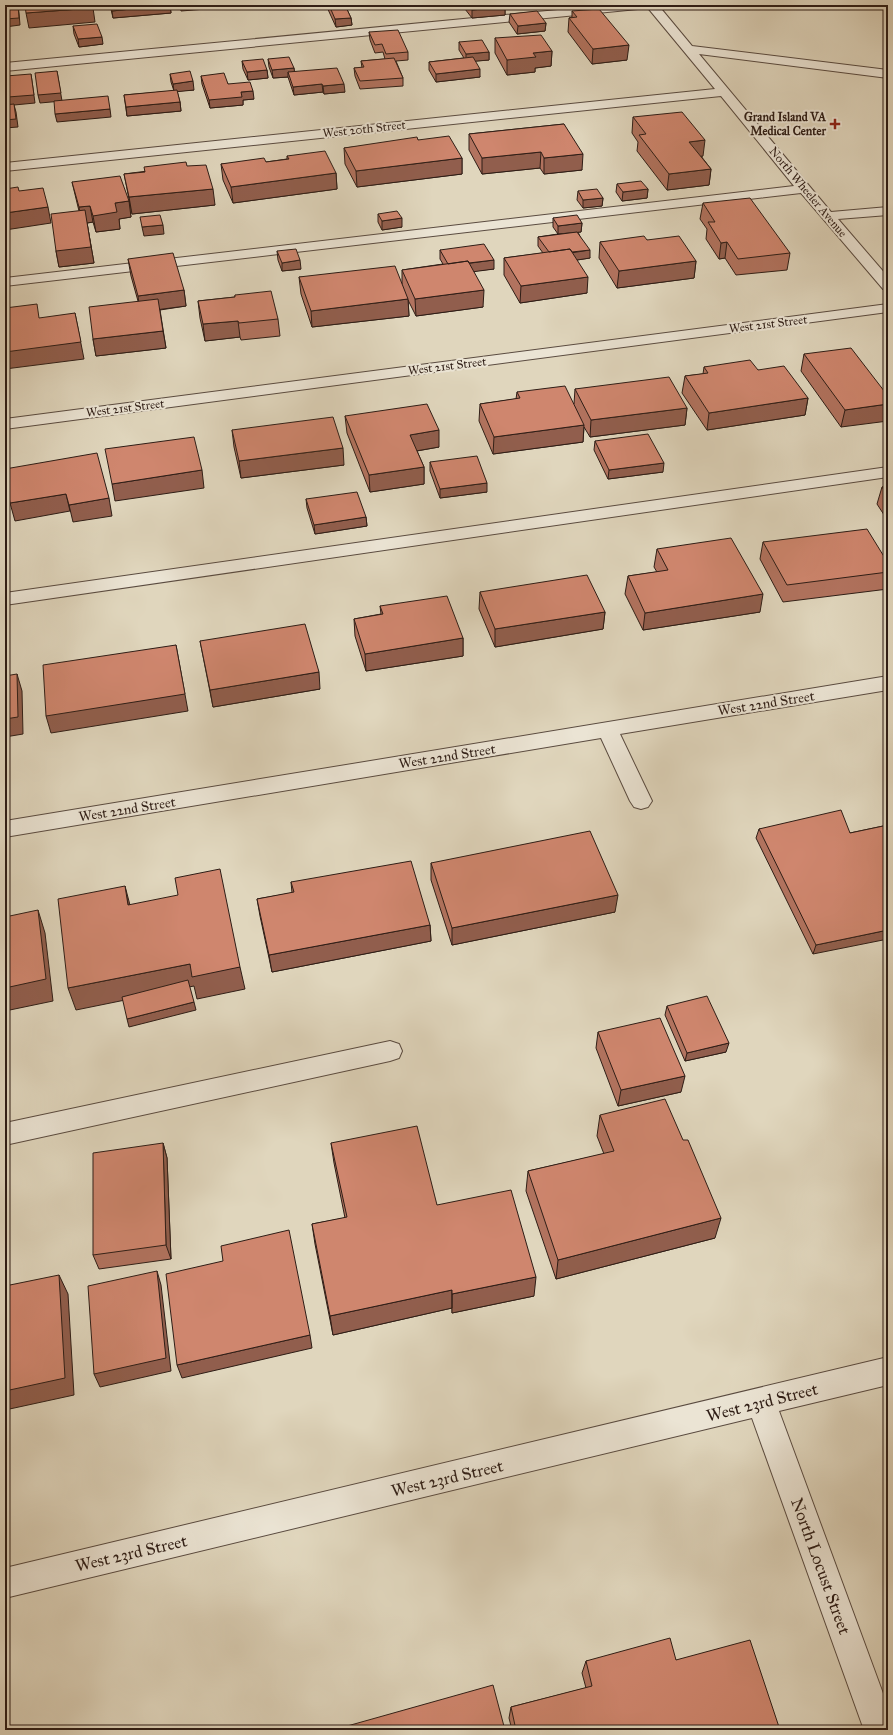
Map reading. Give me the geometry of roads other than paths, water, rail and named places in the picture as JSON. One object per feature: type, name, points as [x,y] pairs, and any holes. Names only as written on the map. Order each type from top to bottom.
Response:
[{"type":"street","points":[[5,66],[645,5]]},
{"type":"street","name":"North Wheeler Avenue","points":[[652,5],[804,189],[888,286]]},
{"type":"street","points":[[688,49],[888,74]]},
{"type":"street","name":"West 20th Street","points":[[5,167],[723,92]]},
{"type":"street","points":[[5,282],[804,189]]},
{"type":"street","points":[[828,216],[888,211]]},
{"type":"street","name":"West 21st Street","points":[[5,424],[888,308]]},
{"type":"street","points":[[5,599],[888,472]]},
{"type":"street","name":"West 22nd Street","points":[[5,829],[888,683]]},
{"type":"street","points":[[608,730],[641,801]]},
{"type":"street","points":[[5,1134],[390,1051]]},
{"type":"street","name":"West 23rd Street","points":[[5,1584],[888,1371]]},
{"type":"street","name":"North Locust Street","points":[[761,1402],[880,1730]]},
{"type":"place","name":"Grand Island VA Medical Center","points":[[835,124]]}]
